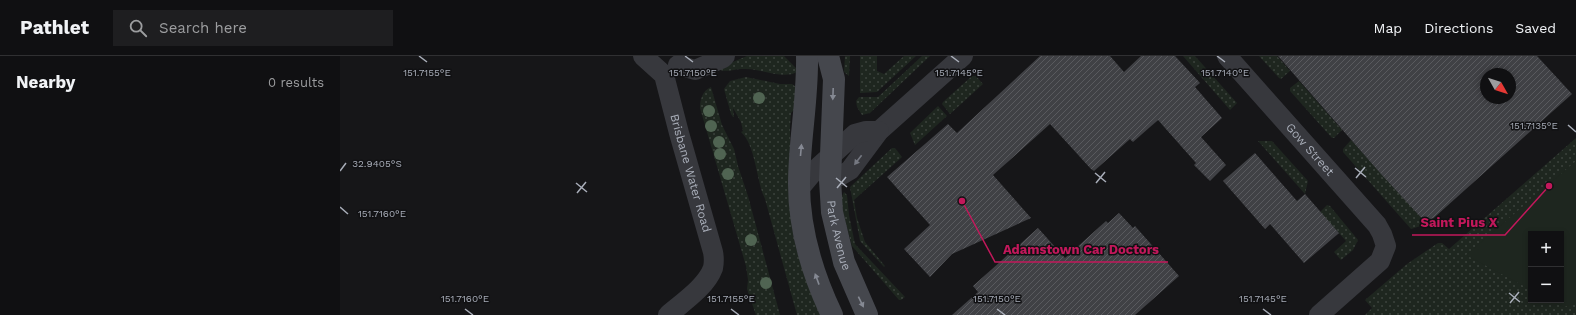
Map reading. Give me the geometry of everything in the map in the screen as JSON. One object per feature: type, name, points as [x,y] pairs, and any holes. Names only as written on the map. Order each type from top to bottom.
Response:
[{"type":"main road","points":[[807,56],[807,79],[799,189],[801,220],[807,248],[817,279],[832,315]]},
{"type":"main road","name":"Park Avenue","points":[[828,56],[834,79],[830,180],[832,212],[844,262],[867,315]]},
{"type":"street","points":[[643,56],[695,70],[725,56]]},
{"type":"street","points":[[830,180],[850,170],[879,131],[963,56]]},
{"type":"street","name":"Gow Street","points":[[1228,56],[1377,225],[1382,234],[1386,246],[1377,265],[1319,315]]},
{"type":"street","name":"Brisbane Water Road","points":[[668,315],[709,277],[713,268],[713,252],[679,133],[676,65]]},
{"type":"street","points":[[799,189],[831,154],[855,134],[866,131],[879,131]]},
{"type":"shaded area","points":[[747,56],[784,56],[796,68],[797,72],[785,75],[750,69],[728,71],[716,69]]},
{"type":"shaded area","points":[[845,56],[850,56],[849,76],[844,72]]},
{"type":"shaded area","points":[[860,56],[877,56],[877,71],[884,74],[904,56],[916,56],[877,92],[860,93]]},
{"type":"shaded area","points":[[922,56],[930,56],[870,113],[862,115],[857,107],[856,101],[859,97],[878,97]]},
{"type":"shaded area","points":[[1183,56],[1195,56],[1237,103],[1230,110]]},
{"type":"shaded area","points":[[1259,56],[1277,56],[1290,71],[1281,79]]},
{"type":"shaded area","points":[[972,76],[976,76],[983,84],[950,114],[942,104],[943,102]]},
{"type":"shaded area","points":[[746,77],[780,84],[792,84],[796,87],[795,109],[791,113],[790,127],[792,226],[800,260],[820,315],[797,315],[753,154],[746,138],[741,132],[743,131],[741,122],[733,108],[734,117],[731,114],[724,89],[730,81]]},
{"type":"shaded area","points":[[1299,81],[1342,130],[1334,138],[1332,138],[1290,91],[1290,88]]},
{"type":"shaded area","points":[[711,87],[722,125],[734,149],[780,315],[756,315],[747,289],[748,280],[746,266],[700,108],[702,96],[705,91]]},
{"type":"shaded area","points":[[938,106],[947,116],[915,145],[910,133]]},
{"type":"shaded area","points":[[1576,138],[1576,315],[1365,315],[1372,308],[1365,300],[1407,264],[1438,243],[1442,243],[1449,249]]},
{"type":"shaded area","points":[[1351,140],[1427,224],[1411,229],[1343,152],[1343,149]]},
{"type":"shaded area","points":[[1258,141],[1272,141],[1308,181],[1305,194]]},
{"type":"shaded area","points":[[892,148],[895,148],[902,157],[854,200],[857,218],[865,242],[885,266],[884,267],[860,241],[850,187]]},
{"type":"shaded area","points":[[1576,161],[1576,303],[1564,307],[1556,303],[1564,303],[1564,231],[1528,231],[1528,288],[1466,255]]},
{"type":"shaded area","points":[[844,192],[847,195],[849,215],[855,244],[905,297],[901,300],[899,300],[852,246],[843,213],[841,198]]},
{"type":"shaded area","points":[[1327,205],[1330,206],[1358,240],[1353,250],[1341,260],[1334,252],[1346,241],[1320,212]]},
{"type":"building","points":[[1040,56],[1110,56],[1124,72],[1141,56],[1175,56],[1200,83],[1195,87],[1222,118],[1201,137],[1226,165],[1210,181],[1194,165],[1196,163],[1158,120],[1133,142],[1130,139],[1094,171],[1050,124],[993,175],[1031,218],[952,254],[930,277],[904,249],[930,225],[887,177],[948,124],[957,133]]},
{"type":"building","points":[[1278,56],[1537,56],[1572,94],[1427,224],[1381,174]]},
{"type":"building","points":[[1255,153],[1297,201],[1305,194],[1339,233],[1304,263],[1270,224],[1265,229],[1223,181]]},
{"type":"building","points":[[1119,213],[1133,228],[1135,226],[1179,276],[1135,315],[952,315],[978,292],[973,286],[1038,228],[1065,258],[1106,221],[1108,223]]},
{"type":"place","name":"Saint Pius X","points":[[1549,186]]},
{"type":"place","name":"Adamstown Car Doctors","points":[[962,201]]}]
